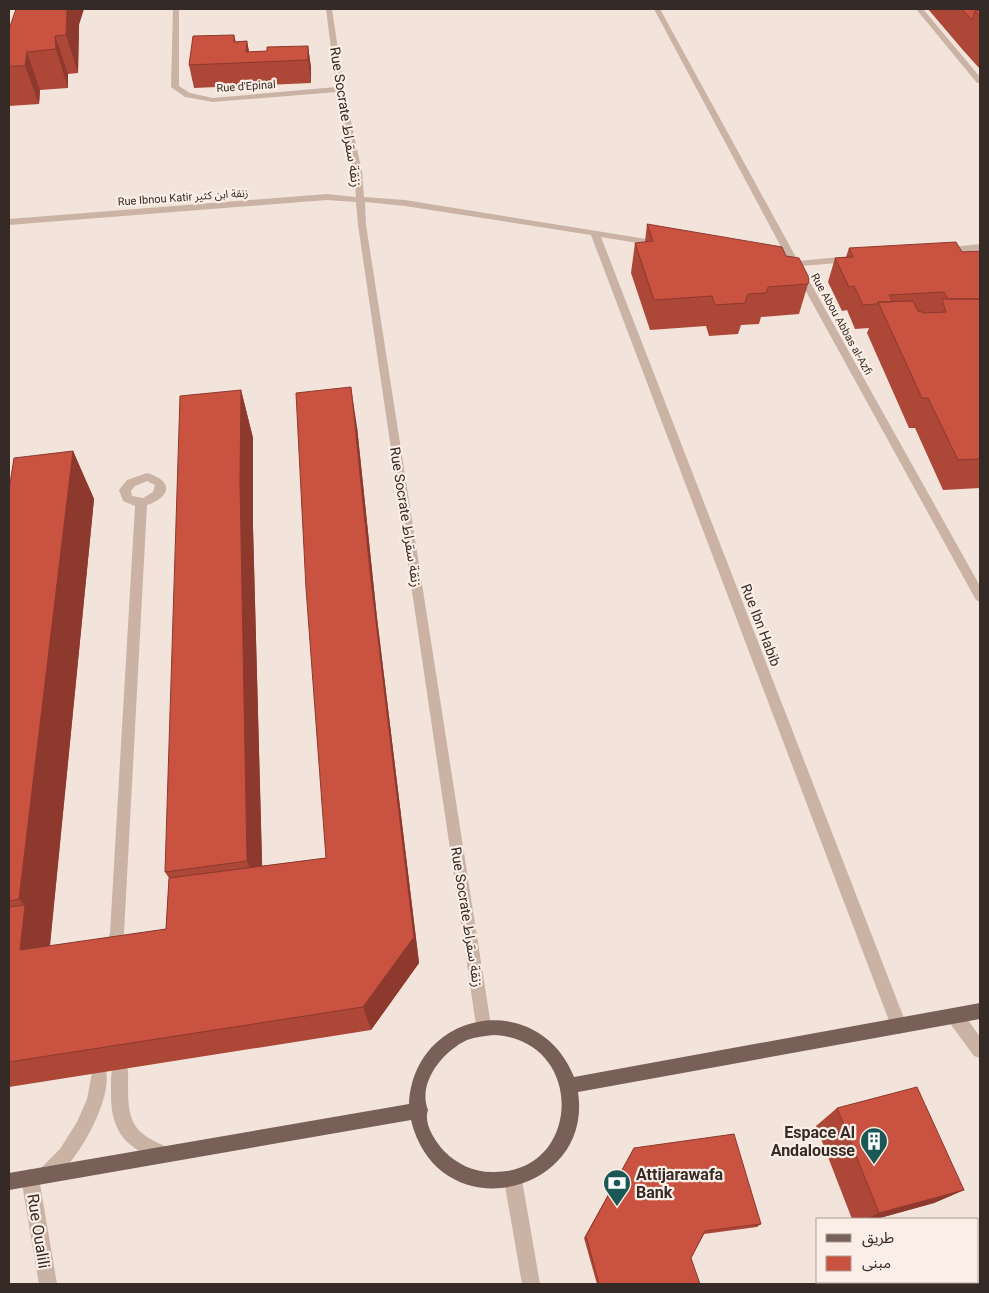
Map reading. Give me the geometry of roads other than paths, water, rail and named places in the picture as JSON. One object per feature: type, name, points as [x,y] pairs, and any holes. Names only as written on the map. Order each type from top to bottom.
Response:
[{"type":"main road","points":[[567,1086],[980,1011]]},
{"type":"main road","points":[[483,1026],[505,1026],[536,1038],[553,1054],[564,1075],[567,1086],[567,1122],[558,1145],[552,1155],[534,1171],[513,1180],[486,1183],[461,1175],[451,1168],[432,1148],[422,1124],[420,1110],[421,1086],[436,1054],[462,1032],[483,1026]]},
{"type":"main road","points":[[9,1182],[420,1110]]},
{"type":"street","name":"Rue d'Epinal","points":[[176,9],[175,87],[178,91],[213,100],[340,90]]},
{"type":"street","name":"Rue Socrate زنقة سقراط","points":[[328,9],[340,90],[358,172],[359,198],[483,1026]]},
{"type":"street","name":"Rue Abou Abbas al-Azfi","points":[[657,9],[795,264],[980,597]]},
{"type":"street","points":[[919,9],[980,81]]},
{"type":"street","name":"Rue Ibnou Katir زنقة ابن كثير","points":[[9,222],[327,197],[359,198],[405,203],[671,245]]},
{"type":"street","name":"Rue Ibn Habib","points":[[595,234],[899,1026]]},
{"type":"street","points":[[931,252],[980,247]]},
{"type":"street","points":[[776,261],[795,264],[863,258]]},
{"type":"street","points":[[107,967],[117,934],[141,502]]},
{"type":"street","points":[[117,934],[125,956]]},
{"type":"street","points":[[955,1016],[980,1050]]},
{"type":"street","points":[[120,1069],[119,1108],[122,1122],[128,1134],[149,1150],[167,1154]]},
{"type":"street","points":[[38,1177],[64,1158],[88,1118],[97,1094],[99,1073]]},
{"type":"street","name":"Rue Oualili","points":[[38,1177],[48,1284]]},
{"type":"street","points":[[513,1180],[530,1284]]},
{"type":"place","name":"Espace Al Andalousse","points":[[874,1165]]},
{"type":"place","name":"Attijarawafa Bank","points":[[617,1207]]}]
